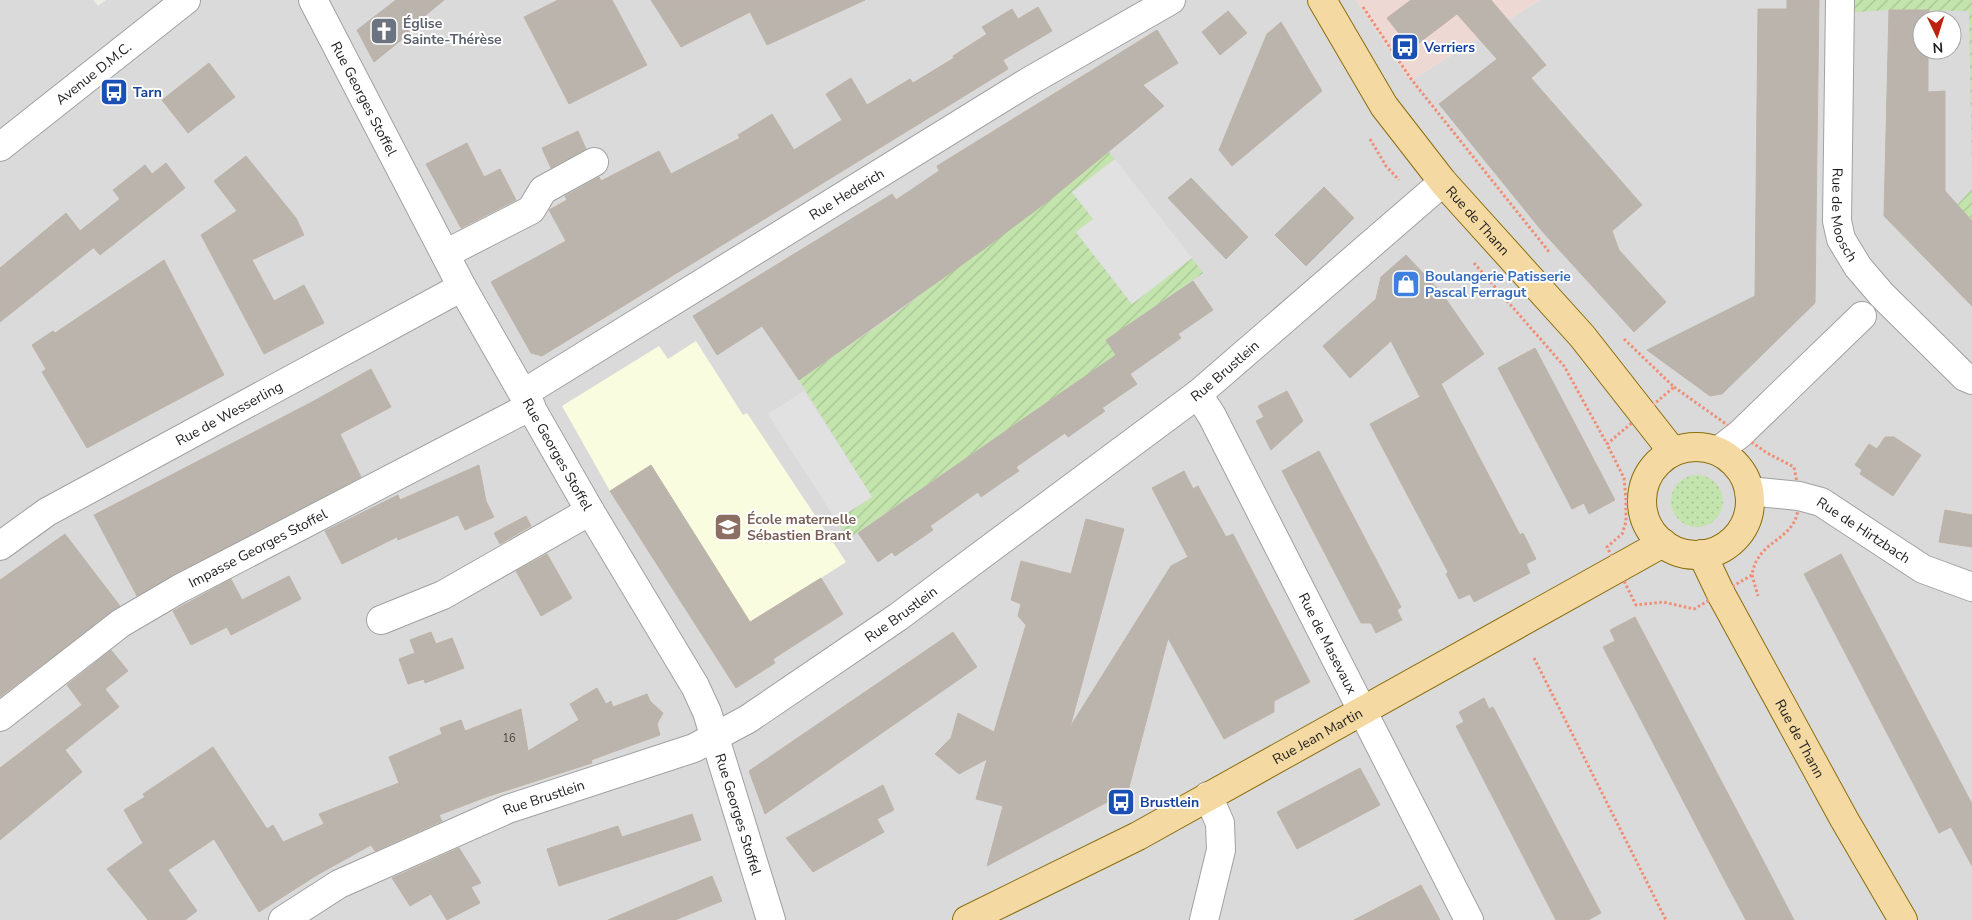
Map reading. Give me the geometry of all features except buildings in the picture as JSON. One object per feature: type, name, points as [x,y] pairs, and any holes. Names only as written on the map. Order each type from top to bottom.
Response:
[{"type":"main road","name":"Rue de Thann","points":[[1322,0],[1384,106],[1443,182],[1582,336],[1673,452]]},
{"type":"main road","points":[[1695,447],[1718,451],[1731,460],[1742,472],[1750,491],[1749,513],[1736,537],[1726,546],[1702,554],[1681,552],[1663,543],[1647,524],[1642,498],[1650,473],[1661,460],[1673,452],[1695,447]]},
{"type":"main road","name":"Rue Jean Martin","points":[[967,920],[1138,836],[1362,710],[1620,569],[1663,543]]},
{"type":"main road","name":"Rue de Thann","points":[[1702,554],[1721,594],[1903,920]]},
{"type":"street","name":"Avenue D.M.C.","points":[[0,147],[186,0]]},
{"type":"street","name":"Rue Georges Stoffel","points":[[313,0],[462,287],[528,399],[590,511],[695,686],[714,736],[771,920]]},
{"type":"street","name":"Rue Hederich","points":[[528,399],[1028,82],[1171,0]]},
{"type":"street","name":"Rue de Moosch","points":[[1840,0],[1837,221],[1841,239],[1858,267],[1882,295],[1965,376],[1972,380]]},
{"type":"street","points":[[445,254],[530,210],[543,190],[594,162]]},
{"type":"street","name":"Rue Brustlein","points":[[283,920],[339,884],[508,809],[694,748],[756,713],[898,617],[1198,394],[1443,182]]},
{"type":"street","name":"Rue de Wesserling","points":[[0,546],[47,512],[462,287]]},
{"type":"street","points":[[1718,451],[1740,434],[1862,316]]},
{"type":"street","name":"Rue de Masevaux","points":[[1198,394],[1212,416],[1469,920]]},
{"type":"street","name":"Impasse Georges Stoffel","points":[[0,717],[121,623],[179,589],[528,399]]},
{"type":"street","name":"Rue de Hirtzbach","points":[[1750,491],[1799,496],[1813,499],[1832,507],[1923,569],[1972,587]]},
{"type":"street","points":[[380,620],[443,595],[590,511]]},
{"type":"street","points":[[1204,920],[1221,850],[1220,823],[1208,796]]},
{"type":"path","points":[[1358,0],[1411,79],[1552,255]]},
{"type":"path","points":[[1620,334],[1674,387],[1768,453],[1794,467],[1799,496],[1797,515],[1791,528],[1761,552],[1753,563],[1752,575],[1694,609],[1663,602],[1636,605],[1620,569],[1607,547],[1622,534],[1626,522],[1626,499],[1624,478],[1607,444],[1674,387]]},
{"type":"path","points":[[1534,658],[1666,920]]},
{"type":"shaded area","points":[[0,0],[93,0],[98,6],[106,0],[1356,0],[1410,81],[1540,0],[1972,0],[1972,920],[0,920]]},
{"type":"shaded area","points":[[1356,0],[1540,0],[1410,81]]},
{"type":"shaded area","points":[[1115,159],[1192,258],[1132,304],[1076,232],[1093,219],[1072,192]]},
{"type":"shaded area","name":"École maternelle Sébastien Brant","points":[[696,341],[743,415],[747,413],[846,562],[821,578],[843,614],[773,659],[775,663],[736,688],[610,491],[562,406],[659,346],[668,359]]},
{"type":"shaded area","points":[[804,391],[872,497],[836,520],[768,414]]},
{"type":"green space","points":[[1840,0],[1972,0],[1972,177],[1969,11],[1889,10],[1839,13]]},
{"type":"green space","points":[[1108,151],[1115,159],[1072,192],[1093,219],[1076,232],[1132,304],[1192,258],[1203,273],[1106,340],[1116,355],[848,539],[836,520],[872,497],[799,380],[899,311]]},
{"type":"green space","points":[[1972,189],[1972,220],[1957,205]]},
{"type":"green space","points":[[1697,475],[1711,479],[1719,487],[1723,501],[1719,515],[1711,523],[1697,527],[1683,523],[1675,515],[1671,501],[1675,487],[1683,479]]},
{"type":"place","name":"Église Sainte-Thérèse","points":[[384,31]]},
{"type":"place","name":"Verriers","points":[[1405,47]]},
{"type":"place","name":"Tarn","points":[[114,92]]},
{"type":"place","name":"Boulangerie Patisserie Pascal Ferragut","points":[[1406,284]]},
{"type":"place","name":"École maternelle Sébastien Brant","points":[[728,527]]},
{"type":"place","name":"Brustlein","points":[[1121,802]]}]
